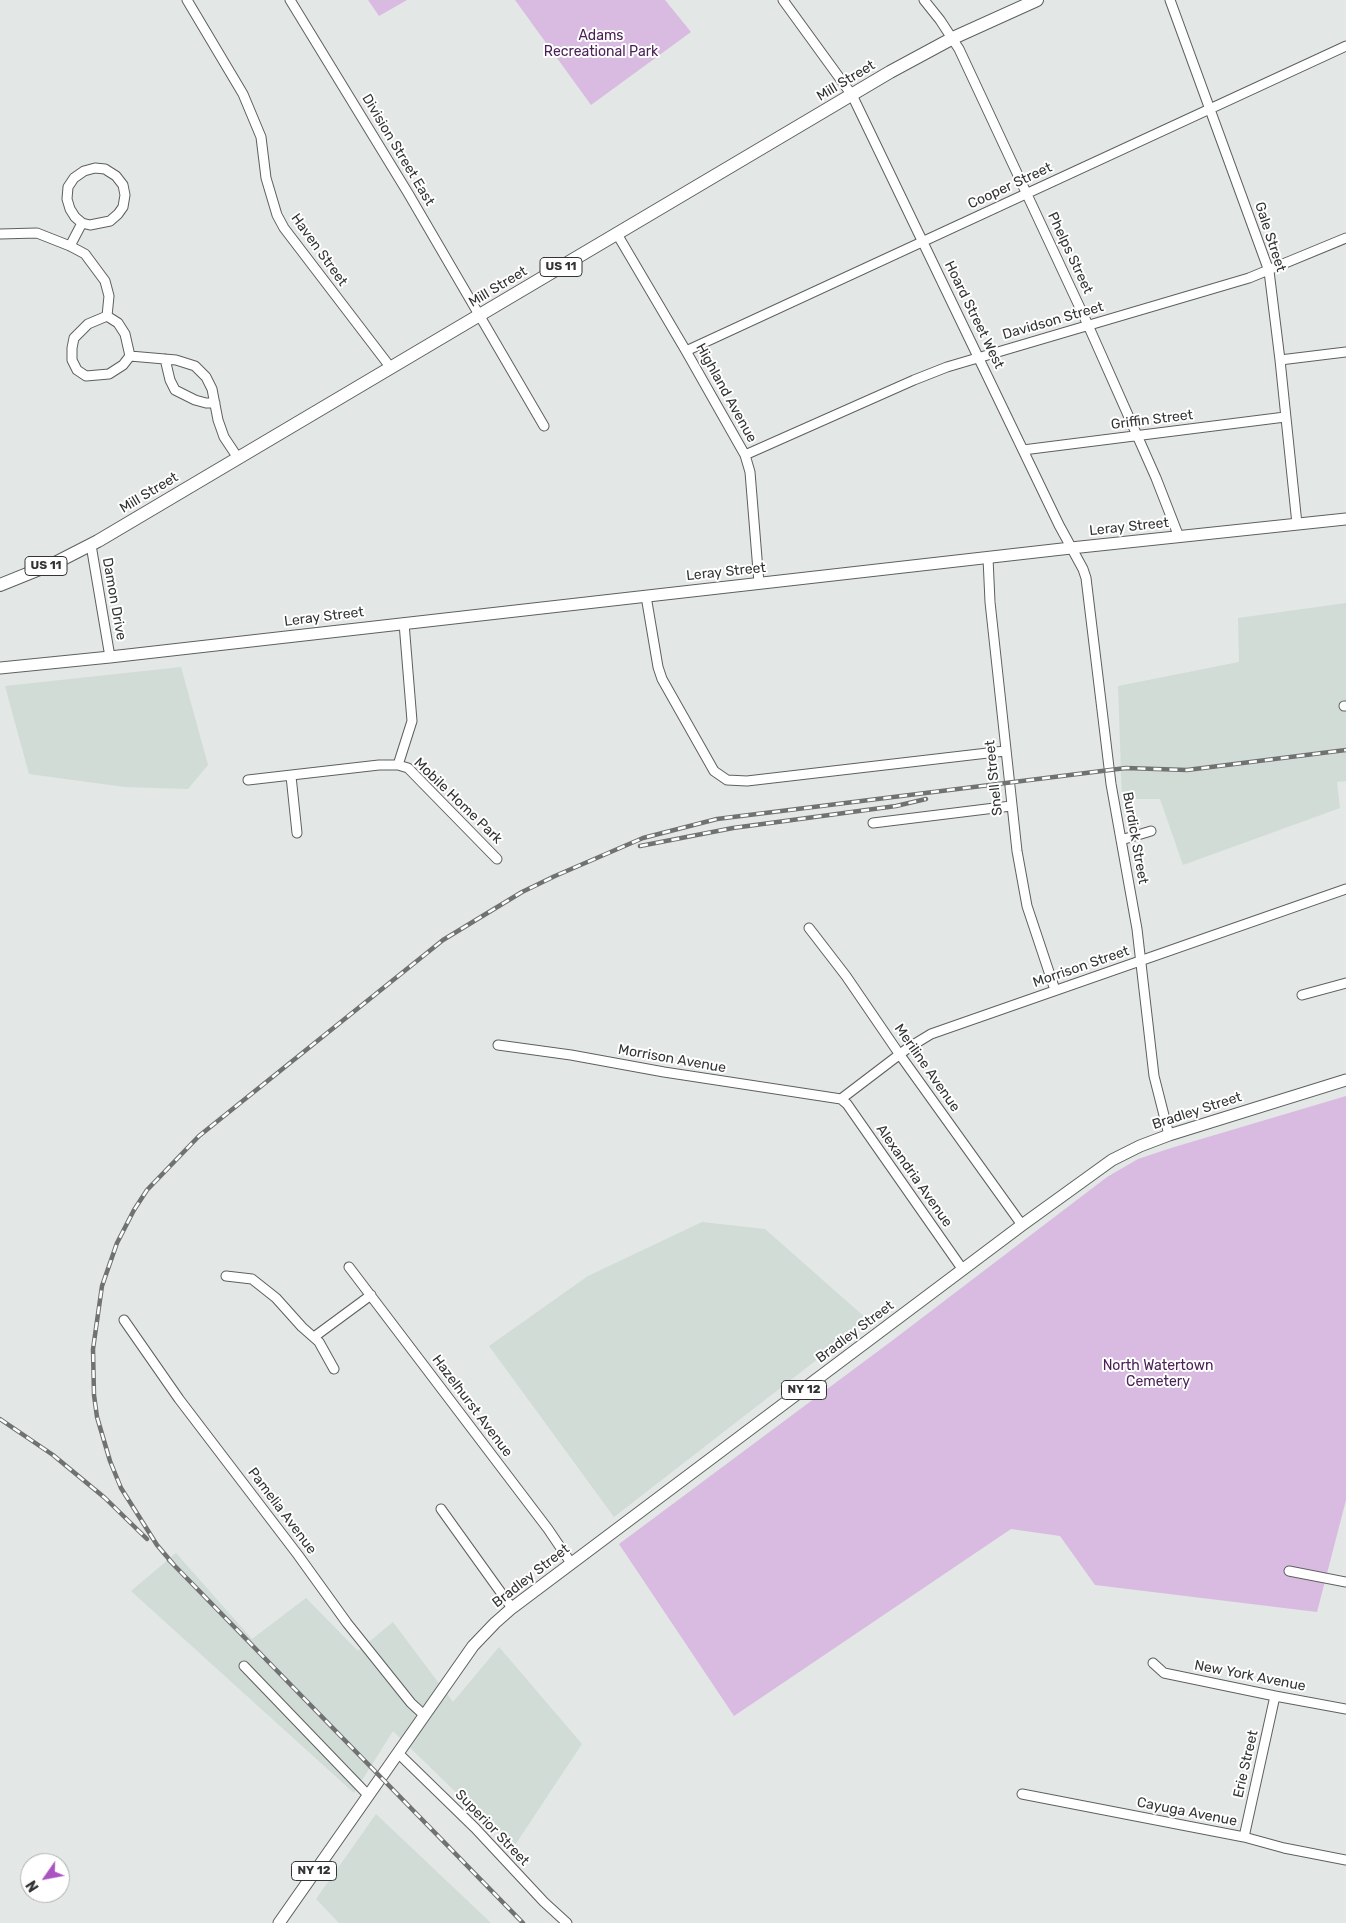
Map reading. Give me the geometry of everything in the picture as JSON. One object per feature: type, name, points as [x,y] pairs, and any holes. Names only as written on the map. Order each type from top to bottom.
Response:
[{"type":"highway","name":"Mill Street","points":[[0,585],[57,562],[91,545],[852,94],[952,38],[1022,3],[1037,0]]},
{"type":"main road","name":"Leray Street","points":[[0,668],[1346,519]]},
{"type":"main road","name":"Bradley Street","points":[[279,1923],[473,1646],[494,1623],[512,1608],[1022,1225],[1112,1160],[1140,1146],[1169,1135],[1346,1080]]},
{"type":"street","name":"Haven Street","points":[[187,0],[243,94],[261,137],[266,178],[277,215],[284,228],[391,368]]},
{"type":"street","name":"Division Street East","points":[[290,0],[408,193],[544,426]]},
{"type":"street","name":"Hoard Street West","points":[[782,0],[852,94],[1071,548]]},
{"type":"street","name":"Phelps Street","points":[[924,0],[952,38],[1027,193],[1088,325],[1180,537]]},
{"type":"street","name":"Gale Street","points":[[1170,0],[1269,271],[1297,524]]},
{"type":"street","name":"Cooper Street","points":[[686,351],[1346,46]]},
{"type":"street","points":[[95,168],[105,169],[116,176],[123,185],[125,195],[123,207],[110,221],[90,225],[82,223],[70,209],[67,199],[68,187],[74,178],[84,171],[95,168]]},
{"type":"street","points":[[70,246],[82,223]]},
{"type":"street","points":[[0,234],[37,233],[85,254],[105,281],[109,296],[107,316]]},
{"type":"street","name":"Highland Avenue","points":[[617,234],[745,455],[750,472],[759,583]]},
{"type":"street","name":"Davidson Street","points":[[745,455],[947,367],[1269,271],[1346,238]]},
{"type":"street","points":[[107,316],[118,323],[125,334],[130,356]]},
{"type":"street","points":[[107,316],[88,324],[74,338],[72,360],[77,370],[86,376],[109,374],[123,365],[130,356]]},
{"type":"street","points":[[1280,360],[1346,352]]},
{"type":"street","points":[[130,356],[165,359],[195,366],[206,377],[212,389],[218,420],[224,437],[238,458]]},
{"type":"street","points":[[165,359],[170,380],[176,390],[185,396],[206,403],[215,403]]},
{"type":"street","name":"Griffin Street","points":[[1023,450],[1285,417]]},
{"type":"street","name":"Damon Drive","points":[[91,545],[110,657]]},
{"type":"street","name":"Burdick Street","points":[[1071,548],[1086,578],[1109,770],[1141,961],[1148,1040],[1154,1076],[1169,1135]]},
{"type":"street","name":"Snell Street","points":[[988,558],[990,602],[1017,851],[1027,906],[1055,990]]},
{"type":"street","points":[[646,596],[662,680],[714,771],[727,780],[747,781],[1005,751]]},
{"type":"street","name":"Mobile Home Park","points":[[398,765],[412,721],[404,623]]},
{"type":"street","name":"Mobile Home Park","points":[[248,780],[379,765],[398,765],[408,768],[497,859]]},
{"type":"street","points":[[291,776],[297,833]]},
{"type":"street","points":[[873,823],[1012,806]]},
{"type":"street","points":[[1121,840],[1151,831]]},
{"type":"street","name":"Morrison Street","points":[[841,1099],[931,1034],[1346,889]]},
{"type":"street","name":"Meriline Avenue","points":[[809,928],[846,976],[900,1055],[1022,1225]]},
{"type":"street","points":[[1302,995],[1346,983]]},
{"type":"street","name":"Morrison Avenue","points":[[498,1045],[841,1099]]},
{"type":"street","name":"Alexandria Avenue","points":[[841,1099],[847,1104],[964,1270]]},
{"type":"street","name":"Hazelhurst Avenue","points":[[349,1267],[548,1529],[571,1563]]},
{"type":"street","points":[[226,1276],[252,1279],[276,1298],[302,1327],[314,1337],[334,1369]]},
{"type":"street","points":[[314,1337],[371,1295]]},
{"type":"street","name":"Pamelia Avenue","points":[[124,1320],[179,1399],[347,1623],[411,1703],[424,1715]]},
{"type":"street","points":[[441,1510],[512,1608]]},
{"type":"street","points":[[1289,1571],[1346,1582]]},
{"type":"street","name":"New York Avenue","points":[[1153,1663],[1164,1673],[1346,1709]]},
{"type":"street","points":[[244,1666],[368,1795]]},
{"type":"street","name":"Erie Street","points":[[1244,1837],[1275,1696]]},
{"type":"street","name":"Superior Street","points":[[398,1752],[475,1828],[544,1902],[567,1923]]},
{"type":"street","name":"Cayuga Avenue","points":[[1022,1794],[1244,1837],[1284,1848],[1346,1860]]},
{"type":"shaded area","points":[[1346,603],[1346,781],[1337,782],[1340,808],[1183,865],[1160,799],[1122,799],[1118,686],[1239,662],[1238,618]]},
{"type":"shaded area","points":[[181,667],[208,765],[188,789],[125,787],[29,774],[5,686]]},
{"type":"shaded area","points":[[702,1222],[765,1229],[868,1320],[614,1517],[489,1346],[588,1276]]},
{"type":"shaded area","points":[[176,1553],[252,1639],[306,1598],[358,1651],[393,1622],[453,1702],[499,1647],[582,1744],[513,1848],[393,1731],[354,1793],[131,1591]]},
{"type":"shaded area","points":[[376,1814],[491,1923],[339,1923],[316,1899]]},
{"type":"green space","points":[[368,0],[407,0],[379,16]]},
{"type":"green space","name":"Adams Recreational Park","points":[[515,0],[665,0],[691,32],[591,105]]},
{"type":"green space","name":"North Watertown Cemetery","points":[[1346,1096],[1346,1500],[1317,1612],[1095,1585],[1060,1536],[1011,1529],[734,1716],[619,1544],[893,1340],[1107,1177],[1138,1159]]},
{"type":"railway","points":[[174,1565],[157,1545],[121,1488],[110,1461],[97,1417],[94,1395],[93,1349],[102,1286],[117,1243],[147,1190],[199,1136],[443,940],[522,892],[555,876],[643,838],[717,819],[1126,768],[1187,770],[1346,750]]},
{"type":"railway","points":[[640,846],[733,828],[896,806],[926,799]]},
{"type":"railway","points":[[0,1419],[53,1455],[105,1498],[147,1539]]},
{"type":"railway","points":[[169,1560],[523,1923]]}]
